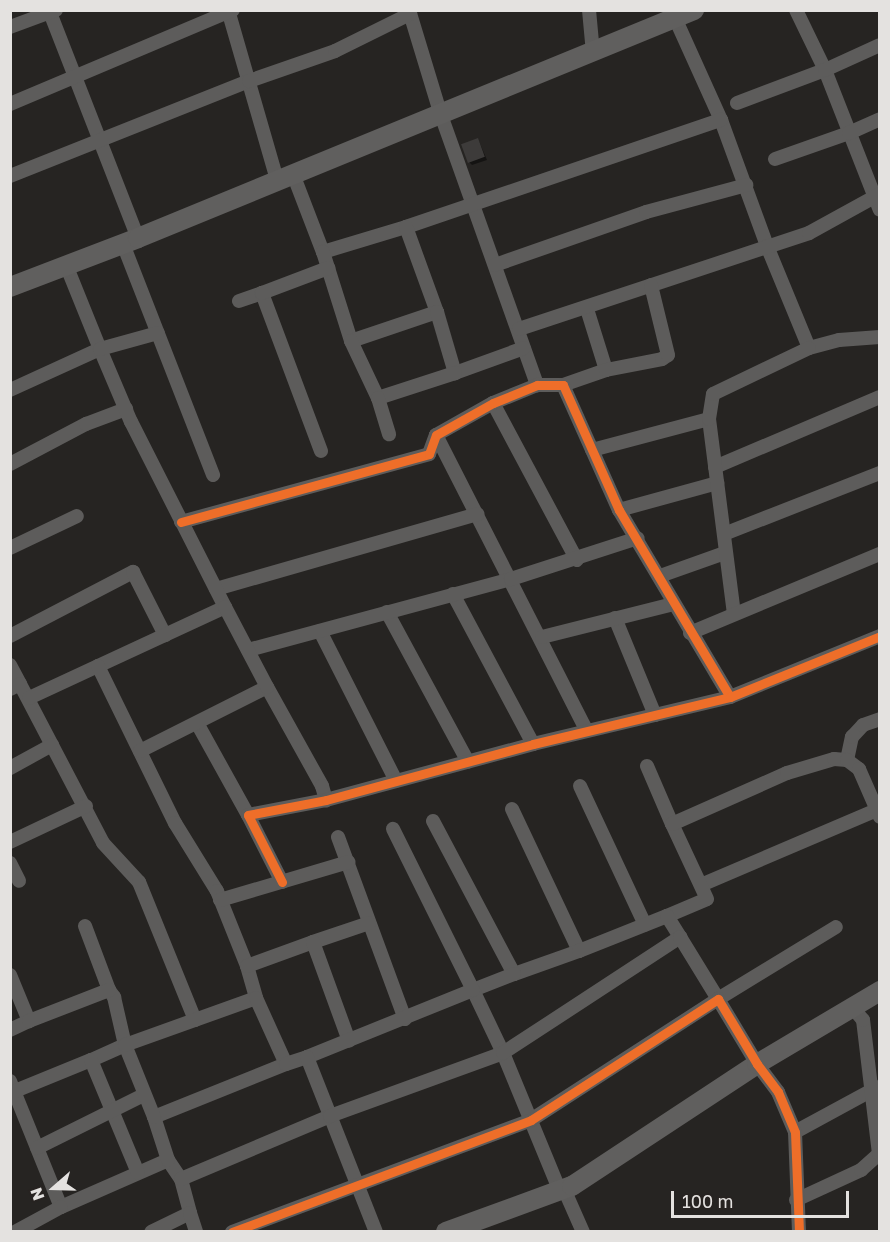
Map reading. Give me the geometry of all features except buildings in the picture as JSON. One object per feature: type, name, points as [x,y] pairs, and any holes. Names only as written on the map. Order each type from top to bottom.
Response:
[{"type":"main road","points":[[10,287],[130,241],[694,10]]},
{"type":"main road","points":[[446,1232],[562,1190],[757,1064],[879,991]]},
{"type":"street","points":[[590,10],[593,53]]},
{"type":"street","points":[[796,10],[825,70],[849,133],[877,195],[879,210]]},
{"type":"street","points":[[10,27],[52,11],[99,140],[158,333],[213,475]]},
{"type":"street","points":[[10,104],[230,11],[249,81],[285,177],[323,252],[351,341],[378,398],[389,434]]},
{"type":"street","points":[[10,176],[249,81],[335,51],[410,12],[441,115],[537,384]]},
{"type":"street","points":[[675,18],[721,120],[767,246],[809,348]]},
{"type":"street","points":[[737,103],[825,70],[879,45]]},
{"type":"street","points":[[775,159],[849,133],[879,119]]},
{"type":"street","points":[[323,252],[406,227],[721,120]]},
{"type":"street","points":[[495,265],[646,212],[746,185]]},
{"type":"street","points":[[519,330],[809,233],[877,195]]},
{"type":"street","points":[[406,227],[454,372]]},
{"type":"street","points":[[66,265],[126,409],[225,607],[322,786],[326,800]]},
{"type":"street","points":[[239,301],[328,268]]},
{"type":"street","points":[[181,522],[429,454],[436,435],[494,403],[537,384],[562,385],[606,370],[662,359],[668,355],[651,285]]},
{"type":"street","points":[[261,293],[321,451]]},
{"type":"street","points":[[587,309],[606,370]]},
{"type":"street","points":[[351,341],[436,312]]},
{"type":"street","points":[[10,390],[100,349],[158,333]]},
{"type":"street","points":[[734,614],[709,419],[713,394],[809,348],[838,340],[879,336]]},
{"type":"street","points":[[378,398],[524,348]]},
{"type":"street","points":[[562,385],[619,510],[638,538],[673,604],[730,697]]},
{"type":"street","points":[[715,467],[879,397]]},
{"type":"street","points":[[494,403],[577,560]]},
{"type":"street","points":[[10,464],[87,423],[126,409]]},
{"type":"street","points":[[592,450],[709,419]]},
{"type":"street","points":[[436,435],[542,637],[587,731]]},
{"type":"street","points":[[724,534],[879,473]]},
{"type":"street","points":[[619,510],[717,483]]},
{"type":"street","points":[[216,589],[477,514]]},
{"type":"street","points":[[10,548],[77,516]]},
{"type":"street","points":[[248,650],[511,579],[577,560],[638,538]]},
{"type":"street","points":[[660,576],[725,553]]},
{"type":"street","points":[[690,633],[879,554]]},
{"type":"street","points":[[10,636],[132,573],[165,635]]},
{"type":"street","points":[[453,594],[533,744]]},
{"type":"street","points":[[542,637],[673,604]]},
{"type":"street","points":[[29,698],[225,607]]},
{"type":"street","points":[[387,612],[468,762]]},
{"type":"street","points":[[615,618],[655,715]]},
{"type":"street","points":[[320,632],[396,781]]},
{"type":"street","points":[[248,815],[326,800],[533,744],[730,697],[879,636]]},
{"type":"street","points":[[10,665],[15,687],[29,698],[103,843],[139,882],[195,1020]]},
{"type":"street","points":[[98,666],[175,823],[220,900],[247,966],[256,998],[286,1064]]},
{"type":"street","points":[[140,751],[267,687]]},
{"type":"street","points":[[847,760],[852,737],[863,725],[879,718]]},
{"type":"street","points":[[197,723],[282,882]]},
{"type":"street","points":[[10,768],[52,745]]},
{"type":"street","points":[[672,824],[787,773],[817,763],[847,760],[859,769],[878,814],[701,885]]},
{"type":"street","points":[[154,1117],[473,990],[645,925],[707,898],[648,766]]},
{"type":"street","points":[[580,786],[645,925]]},
{"type":"street","points":[[10,842],[86,806]]},
{"type":"street","points":[[512,809],[579,951]]},
{"type":"street","points":[[433,821],[514,974]]},
{"type":"street","points":[[393,829],[503,1053],[562,1190],[583,1232]]},
{"type":"street","points":[[338,837],[405,1019]]},
{"type":"street","points":[[220,900],[348,862]]},
{"type":"street","points":[[10,863],[19,881]]},
{"type":"street","points":[[667,916],[757,1064],[778,1092],[795,1132],[799,1232]]},
{"type":"street","points":[[247,966],[369,923]]},
{"type":"street","points":[[85,926],[109,990],[114,997],[125,1045],[154,1117],[168,1160],[181,1179],[196,1232]]},
{"type":"street","points":[[232,1232],[531,1120],[718,999],[836,927]]},
{"type":"street","points":[[181,1179],[330,1116],[503,1053],[680,937]]},
{"type":"street","points":[[313,942],[349,1041]]},
{"type":"street","points":[[10,975],[29,1021]]},
{"type":"street","points":[[10,1030],[109,990]]},
{"type":"street","points":[[61,1207],[13,1086],[91,1060],[125,1045],[256,998]]},
{"type":"street","points":[[796,1200],[861,1170],[879,1156],[876,1088],[863,1020],[853,1008]]},
{"type":"street","points":[[307,1057],[376,1232]]},
{"type":"street","points":[[91,1060],[138,1173]]},
{"type":"street","points":[[795,1132],[876,1088]]},
{"type":"street","points":[[38,1148],[144,1095]]},
{"type":"street","points":[[15,1232],[61,1207],[168,1160]]},
{"type":"street","points":[[152,1232],[189,1213]]},
{"type":"cycle path","points":[[181,522],[429,454],[436,435],[493,403],[537,385],[563,385],[619,510],[730,697]]},
{"type":"cycle path","points":[[282,882],[248,815],[326,800],[533,744],[730,697],[880,636]]},
{"type":"cycle path","points":[[232,1232],[531,1120],[718,999],[757,1064],[778,1092],[795,1132],[799,1232]]}]
